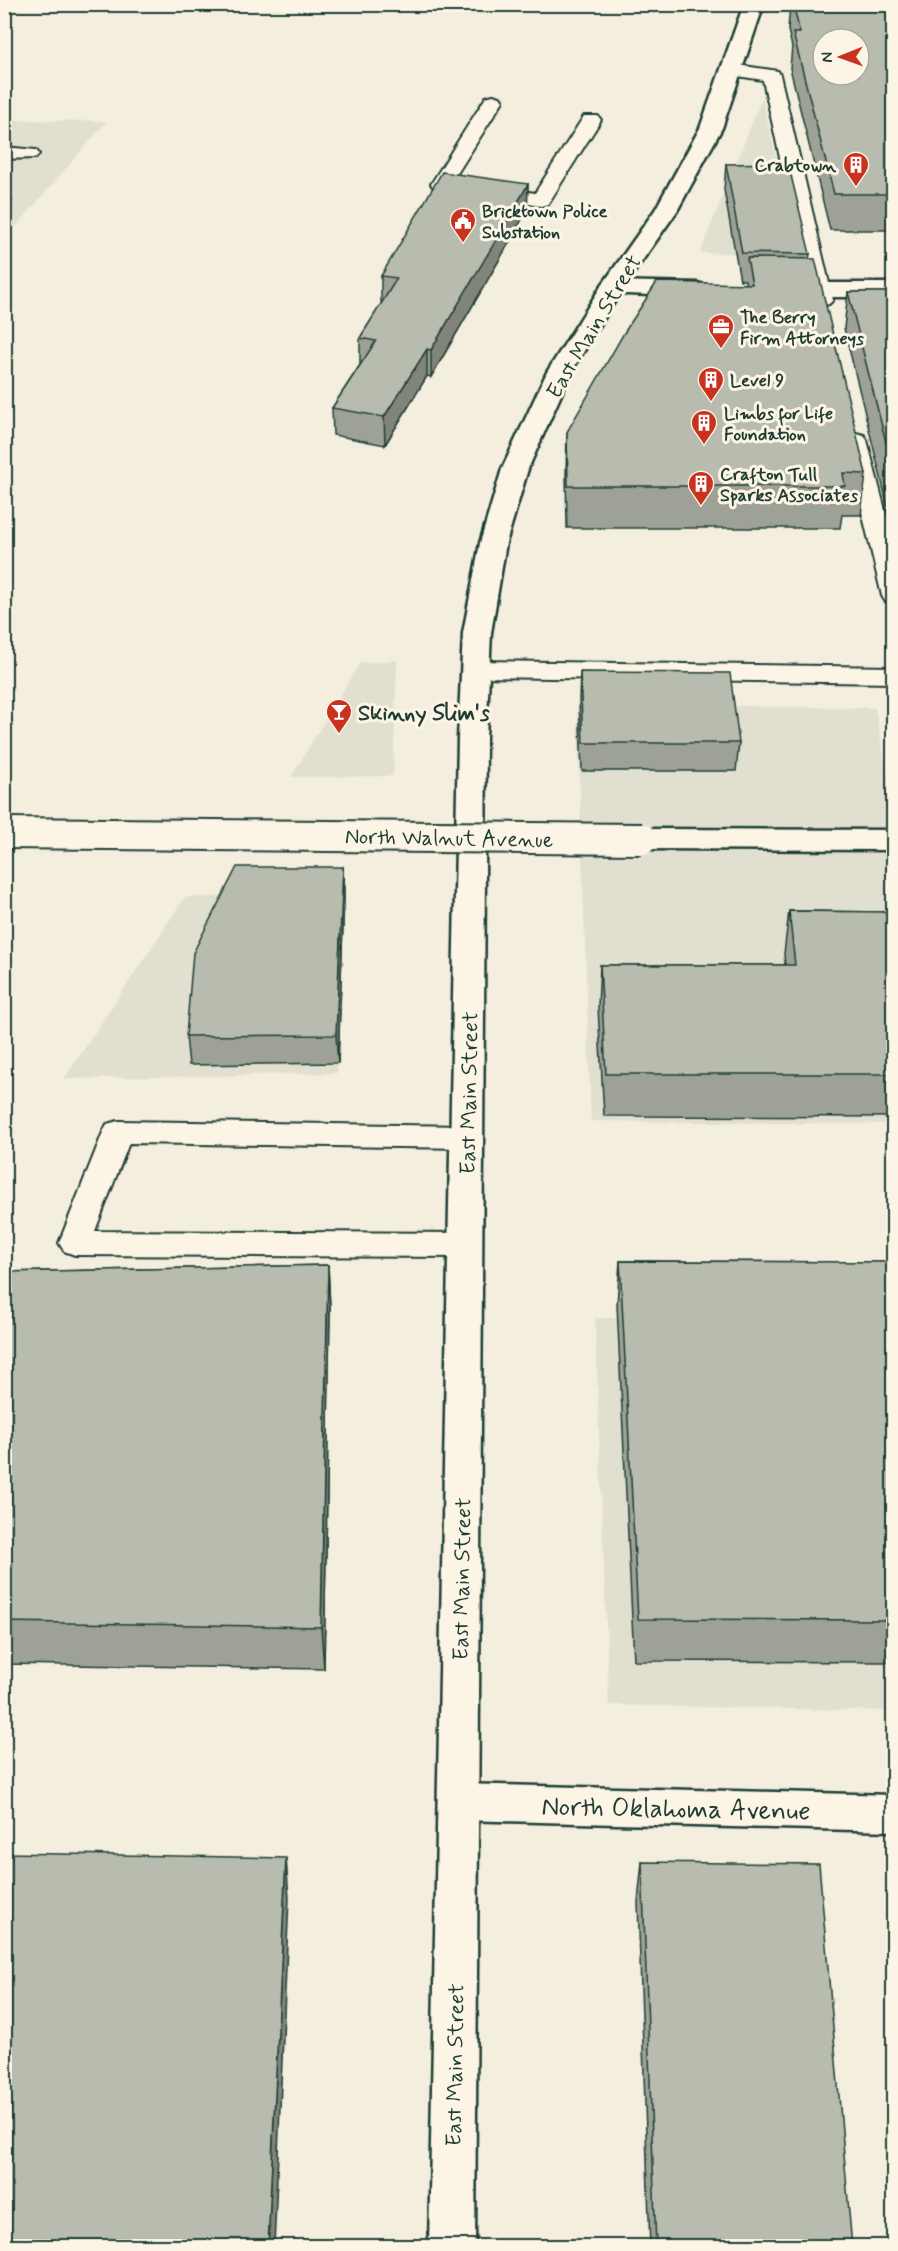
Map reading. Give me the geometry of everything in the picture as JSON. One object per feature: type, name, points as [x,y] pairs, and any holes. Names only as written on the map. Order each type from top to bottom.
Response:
[{"type":"street","name":"East Main Street","points":[[452,2247],[472,738],[477,633],[493,543],[515,469],[559,372],[612,288],[666,211],[711,128],[754,4]]},
{"type":"street","points":[[612,288],[724,290]]},
{"type":"street","points":[[760,290],[894,290]]},
{"type":"street","name":"North Walnut Avenue","points":[[4,833],[894,840]]},
{"type":"street","name":"North Oklahoma Avenue","points":[[459,1802],[894,1814]]},
{"type":"lane","points":[[731,70],[771,75],[828,324]]},
{"type":"lane","points":[[493,101],[441,184],[541,200],[591,120]]},
{"type":"lane","points":[[4,153],[29,154]]},
{"type":"lane","points":[[850,415],[894,596]]},
{"type":"lane","points":[[475,669],[894,675]]},
{"type":"lane","points":[[465,1245],[75,1243],[118,1132],[467,1137]]},
{"type":"shaded area","points":[[762,98],[799,254],[700,253]]},
{"type":"shaded area","points":[[5,120],[107,121],[5,239]]},
{"type":"shaded area","points":[[397,660],[393,776],[291,777],[360,663]]},
{"type":"shaded area","points":[[577,704],[875,708],[894,808],[893,1124],[591,1121]]},
{"type":"shaded area","points":[[344,895],[337,1073],[64,1079],[185,897]]},
{"type":"shaded area","points":[[595,1318],[893,1321],[893,1711],[609,1705]]},
{"type":"building","points":[[793,4],[894,4],[894,194],[834,194],[793,33],[800,33]]},
{"type":"building","points":[[788,163],[810,254],[742,253],[726,164]]},
{"type":"building","points":[[442,172],[528,184],[431,350],[427,349],[384,417],[332,408],[376,341],[360,338],[397,278],[381,276]]},
{"type":"building","points":[[747,258],[815,259],[866,474],[843,473],[845,486],[568,486],[567,432],[624,333],[657,282],[752,284]]},
{"type":"building","points":[[848,292],[894,292],[894,474]]},
{"type":"building","points":[[580,672],[730,673],[739,743],[583,743]]},
{"type":"building","points":[[237,867],[343,867],[336,1035],[186,1036],[193,953]]},
{"type":"building","points":[[789,911],[894,912],[894,1074],[606,1074],[600,965],[795,965]]},
{"type":"building","points":[[620,1261],[894,1262],[894,1620],[638,1619]]},
{"type":"building","points":[[328,1265],[321,1627],[4,1622],[4,1272]]},
{"type":"building","points":[[4,1853],[286,1858],[268,2247],[4,2247]]},
{"type":"building","points":[[642,1862],[819,1864],[852,2247],[656,2247]]},
{"type":"place","name":"Crabtown","points":[[856,188]]},
{"type":"place","name":"Bricktown Police Substation","points":[[463,244]]},
{"type":"place","name":"The Berry Firm Attorneys","points":[[721,350]]},
{"type":"place","name":"Level 9","points":[[711,403]]},
{"type":"place","name":"Limbs for Life Foundation","points":[[704,446]]},
{"type":"place","name":"Crafton Tull Sparks Associates","points":[[701,507]]},
{"type":"place","name":"Skinny Slim's","points":[[339,735]]}]
